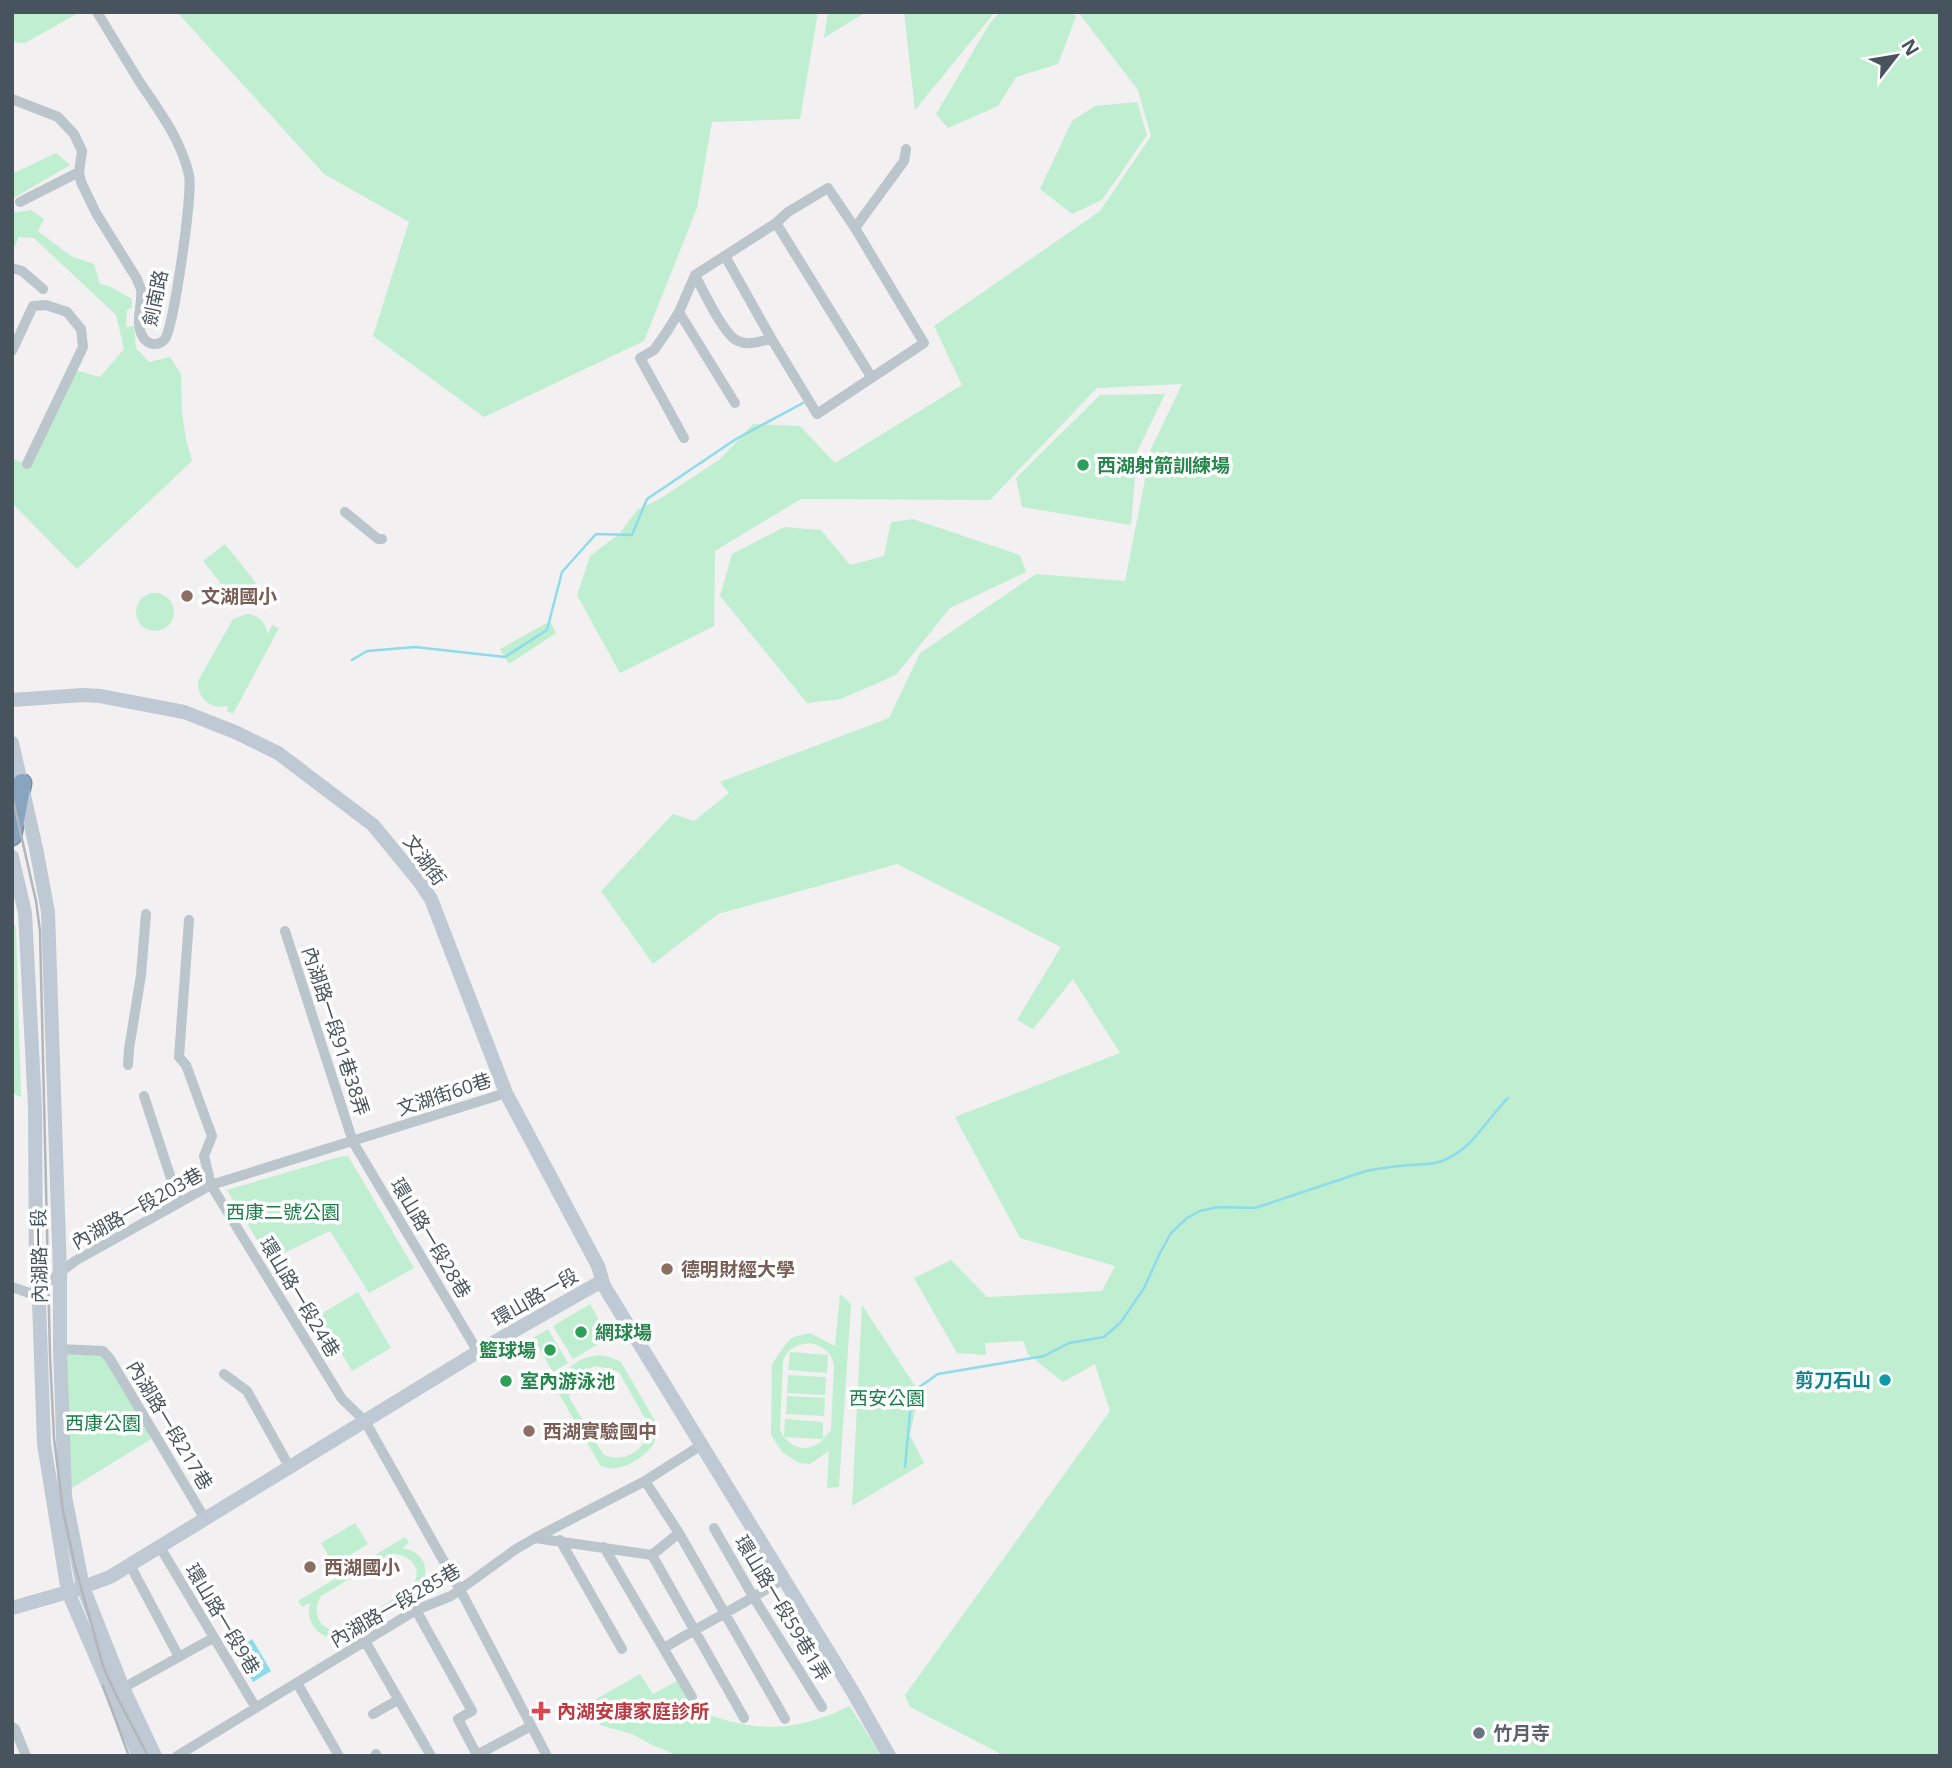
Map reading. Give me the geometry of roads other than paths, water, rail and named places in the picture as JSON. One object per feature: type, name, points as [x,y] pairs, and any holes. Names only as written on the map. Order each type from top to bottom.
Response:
[{"type":"highway","points":[[12,836],[22,783]]},
{"type":"street","name":"劍南路","points":[[12,99],[58,117],[74,134],[82,151],[79,172],[81,182],[96,213],[137,279],[141,290],[139,327],[143,337],[154,345],[165,338],[175,302],[190,179],[178,142],[97,12]]},
{"type":"street","points":[[855,228],[904,161],[906,149]]},
{"type":"street","points":[[20,202],[79,172]]},
{"type":"street","points":[[684,438],[640,358],[654,350],[678,312],[695,275],[828,188],[924,343],[817,414],[725,256]]},
{"type":"street","points":[[776,223],[872,377]]},
{"type":"street","points":[[12,268],[22,271],[43,289]]},
{"type":"street","points":[[695,275],[713,310],[738,342],[759,343],[771,338]]},
{"type":"street","points":[[12,351],[33,306],[46,305],[67,312],[81,329],[83,347],[27,464]]},
{"type":"street","points":[[678,312],[735,403]]},
{"type":"street","points":[[345,512],[378,539],[383,539]]},
{"type":"street","name":"文湖街","points":[[12,700],[100,696],[184,712],[278,752],[373,825],[419,881],[430,899],[506,1093],[598,1266],[602,1281]]},
{"type":"street","name":"內湖路一段","points":[[12,743],[48,912],[61,1273],[60,1349],[65,1496],[83,1587],[123,1688],[155,1756]]},
{"type":"street","name":"內湖路一段","points":[[12,857],[35,1108],[37,1290],[44,1444],[68,1592],[139,1756]]},
{"type":"street","points":[[128,1065],[141,975],[146,914]]},
{"type":"street","points":[[189,920],[179,1057],[186,1065],[212,1136],[204,1156],[211,1185]]},
{"type":"street","name":"內湖路一段91巷38弄","points":[[285,931],[353,1142]]},
{"type":"street","name":"文湖街60巷","points":[[353,1142],[506,1093]]},
{"type":"street","points":[[144,1096],[179,1203]]},
{"type":"street","name":"內湖路一段203巷","points":[[37,1290],[75,1261],[211,1185],[353,1142]]},
{"type":"street","name":"環山路一段28巷","points":[[353,1142],[478,1352]]},
{"type":"street","name":"環山路一段24巷","points":[[211,1185],[342,1399],[365,1421],[460,1590],[547,1756]]},
{"type":"street","name":"環山路一段","points":[[12,1608],[110,1577],[478,1352],[602,1281],[853,1692],[889,1756]]},
{"type":"street","points":[[12,1287],[32,1294],[37,1290]]},
{"type":"street","name":"內湖路一段217巷","points":[[60,1349],[103,1351],[110,1359],[205,1519]]},
{"type":"street","points":[[224,1374],[247,1391],[290,1468]]},
{"type":"street","name":"內湖路一段285巷","points":[[177,1756],[416,1610],[451,1596],[516,1549],[645,1480],[703,1444]]},
{"type":"street","points":[[645,1480],[679,1533],[785,1719]]},
{"type":"street","name":"環山路一段59巷1弄","points":[[714,1528],[822,1707]]},
{"type":"street","points":[[535,1538],[652,1555],[679,1533]]},
{"type":"street","points":[[560,1540],[622,1649]]},
{"type":"street","name":"環山路一段9巷","points":[[160,1547],[256,1708]]},
{"type":"street","points":[[604,1547],[692,1697]]},
{"type":"street","points":[[652,1555],[744,1718]]},
{"type":"street","points":[[131,1565],[179,1657]]},
{"type":"street","points":[[664,1648],[754,1598],[784,1578]]},
{"type":"street","points":[[416,1610],[472,1711],[458,1719],[476,1755],[531,1727]]},
{"type":"street","points":[[123,1688],[214,1638]]},
{"type":"street","points":[[365,1641],[431,1756]]},
{"type":"street","points":[[297,1683],[339,1756]]},
{"type":"street","points":[[373,1714],[398,1700]]},
{"type":"street","points":[[12,1727],[26,1756]]},
{"type":"water","points":[[252,1639],[271,1671],[253,1682],[234,1650]]},
{"type":"waterway","points":[[352,660],[367,651],[415,647],[505,657],[547,630],[562,572],[596,534],[632,535],[647,499],[736,439],[803,403]]},
{"type":"waterway","points":[[905,1467],[912,1392],[938,1374],[1044,1356],[1069,1343],[1104,1337],[1121,1322],[1144,1288],[1171,1233],[1187,1218],[1200,1211],[1218,1207],[1255,1208],[1366,1171],[1442,1161],[1471,1142],[1508,1098]]},
{"type":"railway","points":[[12,795],[36,901],[40,931],[50,1356],[54,1438],[63,1511],[75,1566],[104,1669],[148,1756]]},
{"type":"railway","points":[[103,1686],[129,1756]]},
{"type":"place","name":"西湖射箭訓練場","points":[[1083,465]]},
{"type":"place","name":"文湖國小","points":[[187,596]]},
{"type":"place","name":"德明財經大學","points":[[667,1269]]},
{"type":"place","name":"網球場","points":[[581,1332]]},
{"type":"place","name":"籃球場","points":[[550,1350]]},
{"type":"place","name":"剪刀石山","points":[[1885,1380]]},
{"type":"place","name":"室內游泳池","points":[[506,1381]]},
{"type":"place","name":"西湖實驗國中","points":[[529,1431]]},
{"type":"place","name":"西湖國小","points":[[310,1567]]},
{"type":"place","name":"內湖安康家庭診所","points":[[541,1711]]},
{"type":"place","name":"竹月寺","points":[[1479,1733]]},
{"type":"park label","name":"西康二號公園","points":[[283,1212]]},
{"type":"park label","name":"西安公園","points":[[887,1398]]},
{"type":"park label","name":"西康公園","points":[[103,1423]]}]
